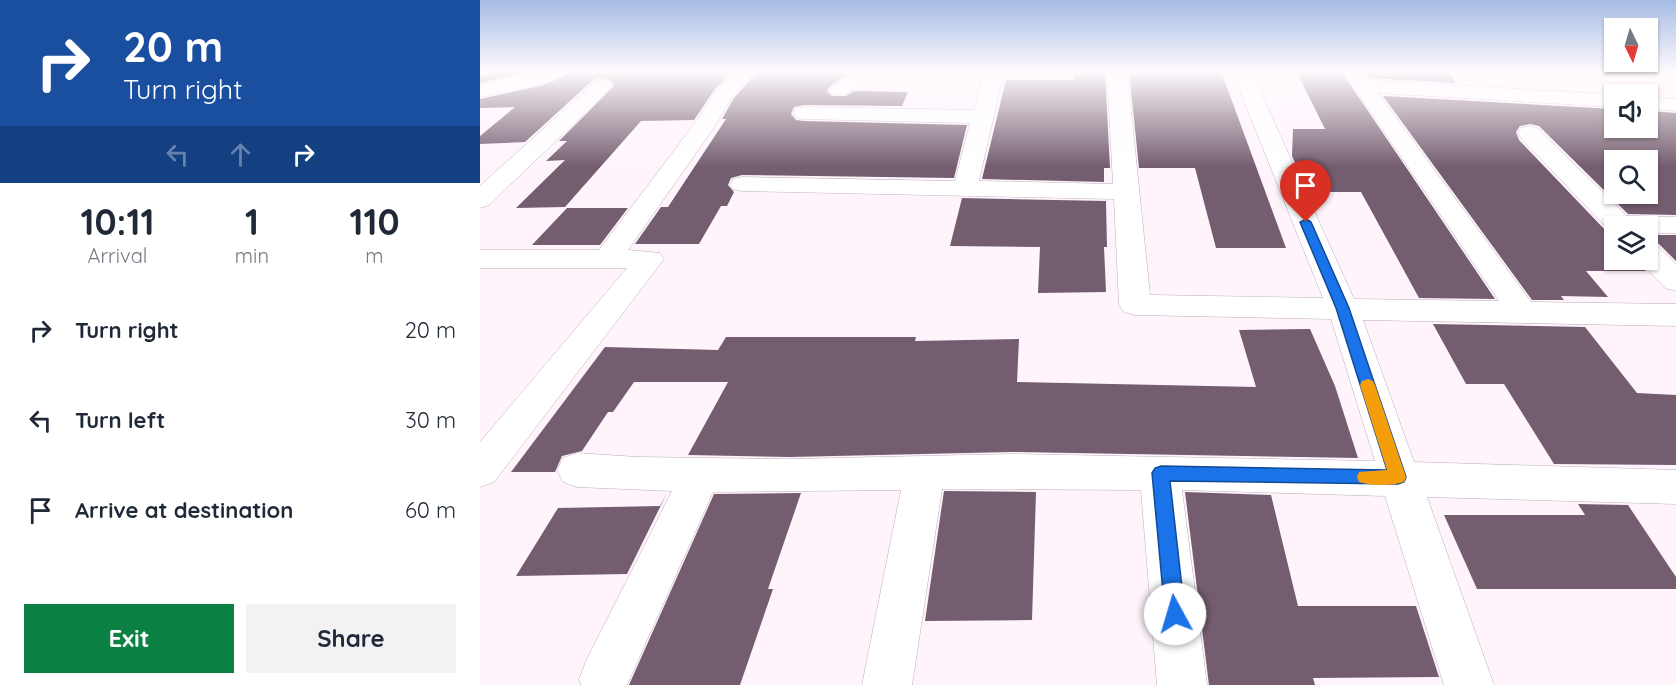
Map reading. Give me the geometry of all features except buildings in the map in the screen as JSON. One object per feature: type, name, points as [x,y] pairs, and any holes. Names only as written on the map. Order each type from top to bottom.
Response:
[{"type":"street","points":[[480,200],[584,103]]},
{"type":"street","points":[[607,259],[718,103]]},
{"type":"street","points":[[965,189],[986,103]]},
{"type":"street","points":[[1119,103],[1135,305],[1343,308],[1523,314],[1676,315]]},
{"type":"street","points":[[1254,103],[1343,308],[1469,685]]},
{"type":"street","points":[[1374,103],[1523,314]]},
{"type":"street","points":[[1658,104],[1676,105]]},
{"type":"street","points":[[804,113],[982,117]]},
{"type":"street","points":[[1529,133],[1612,216]]},
{"type":"street","points":[[742,184],[1126,192]]},
{"type":"street","points":[[1658,225],[1676,225]]},
{"type":"street","points":[[480,259],[651,259],[482,465]]},
{"type":"street","points":[[1658,263],[1676,281]]},
{"type":"street","points":[[577,470],[637,474],[790,476],[1011,471],[1161,473],[1398,477],[1676,487]]},
{"type":"street","points":[[887,685],[925,472]]},
{"type":"street","points":[[1161,473],[1182,685]]},
{"type":"street","points":[[604,679],[701,474]]},
{"type":"slow traffic","points":[[1365,477],[1398,477],[1368,385]]},
{"type":"route","points":[[1175,614],[1161,473],[1398,477],[1343,308],[1306,222]]}]
